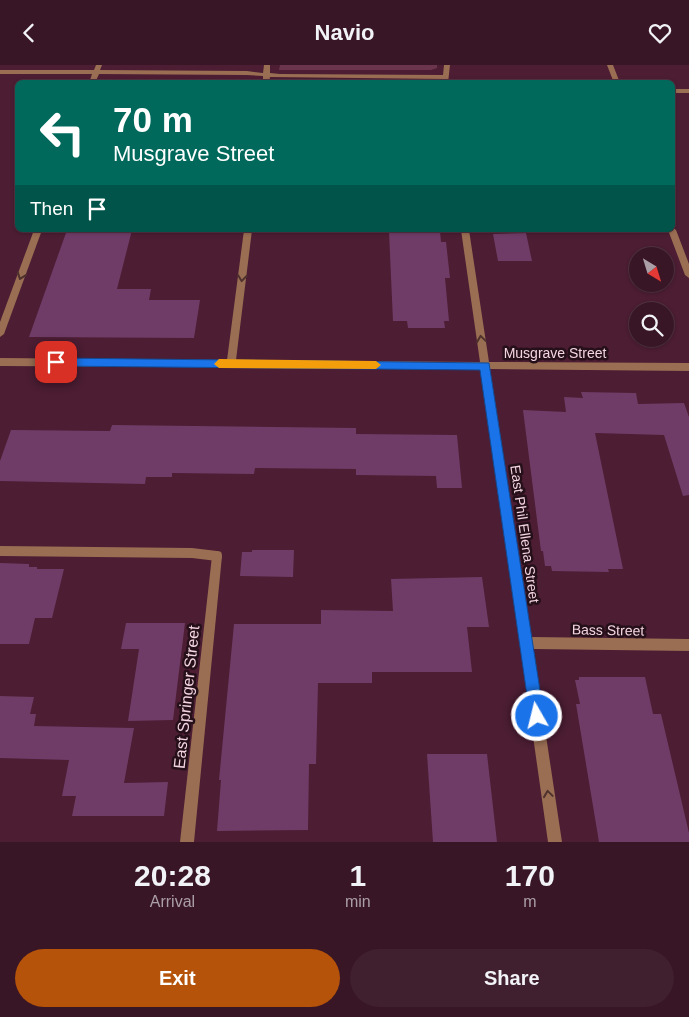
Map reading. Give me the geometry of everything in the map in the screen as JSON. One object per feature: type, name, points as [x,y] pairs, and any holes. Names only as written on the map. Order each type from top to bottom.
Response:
[{"type":"street","points":[[93,80],[99,65]]},
{"type":"street","points":[[266,79],[267,65]]},
{"type":"street","points":[[0,72],[247,73],[266,79],[446,80],[447,65]]},
{"type":"street","points":[[610,65],[616,80]]},
{"type":"street","points":[[675,91],[689,91]]},
{"type":"street","points":[[0,334],[37,232]]},
{"type":"street","points":[[231,364],[248,232]]},
{"type":"street","name":"East Phil Ellena Street","points":[[466,232],[555,842]]},
{"type":"street","points":[[673,232],[689,275]]},
{"type":"street","name":"Musgrave Street","points":[[0,362],[689,367]]},
{"type":"street","name":"East Springer Street","points":[[0,551],[192,553],[217,556],[187,842]]},
{"type":"street","name":"Bass Street","points":[[526,643],[689,645]]},
{"type":"shaded area","points":[[280,65],[437,65],[437,68],[431,70],[279,70]]},
{"type":"building","points":[[66,232],[131,232],[117,289],[151,289],[149,300],[200,300],[194,338],[29,337]]},
{"type":"building","points":[[389,232],[440,232],[441,242],[446,242],[450,278],[445,278],[449,321],[444,321],[445,328],[408,328],[407,321],[393,321]]},
{"type":"building","points":[[526,233],[532,261],[498,261],[493,234]]},
{"type":"building","points":[[581,392],[636,393],[638,404],[684,403],[689,417],[689,495],[683,496],[664,435],[595,433],[623,569],[608,569],[609,572],[552,571],[551,566],[545,566],[543,551],[541,551],[523,410],[566,412],[564,397],[583,398]]},
{"type":"building","points":[[112,425],[356,428],[356,434],[457,435],[462,488],[437,488],[436,476],[356,475],[356,469],[255,468],[254,474],[172,473],[172,477],[146,477],[145,484],[0,481],[0,461],[11,430],[110,431]]},
{"type":"building","points":[[252,550],[294,550],[293,577],[240,576],[242,552],[252,552]]},
{"type":"building","points":[[0,563],[29,564],[29,567],[37,567],[37,569],[64,569],[52,618],[35,618],[29,644],[0,644]]},
{"type":"building","points":[[482,577],[489,627],[467,627],[472,672],[372,672],[372,683],[318,683],[316,764],[309,764],[308,830],[217,831],[221,780],[219,780],[234,624],[321,624],[321,610],[393,611],[391,579]]},
{"type":"building","points":[[126,623],[185,623],[173,720],[128,721],[139,649],[121,649]]},
{"type":"building","points":[[579,677],[645,677],[653,714],[661,714],[689,833],[689,842],[599,842],[576,704],[580,704],[575,680],[579,680]]},
{"type":"building","points":[[0,696],[34,697],[30,714],[36,714],[34,726],[134,728],[124,783],[168,782],[164,816],[72,816],[76,796],[62,796],[69,760],[0,758]]},
{"type":"building","points":[[427,754],[487,754],[497,842],[433,842]]},
{"type":"slow traffic","points":[[219,364],[376,365]]},
{"type":"route","points":[[56,362],[485,366],[537,716]]}]
